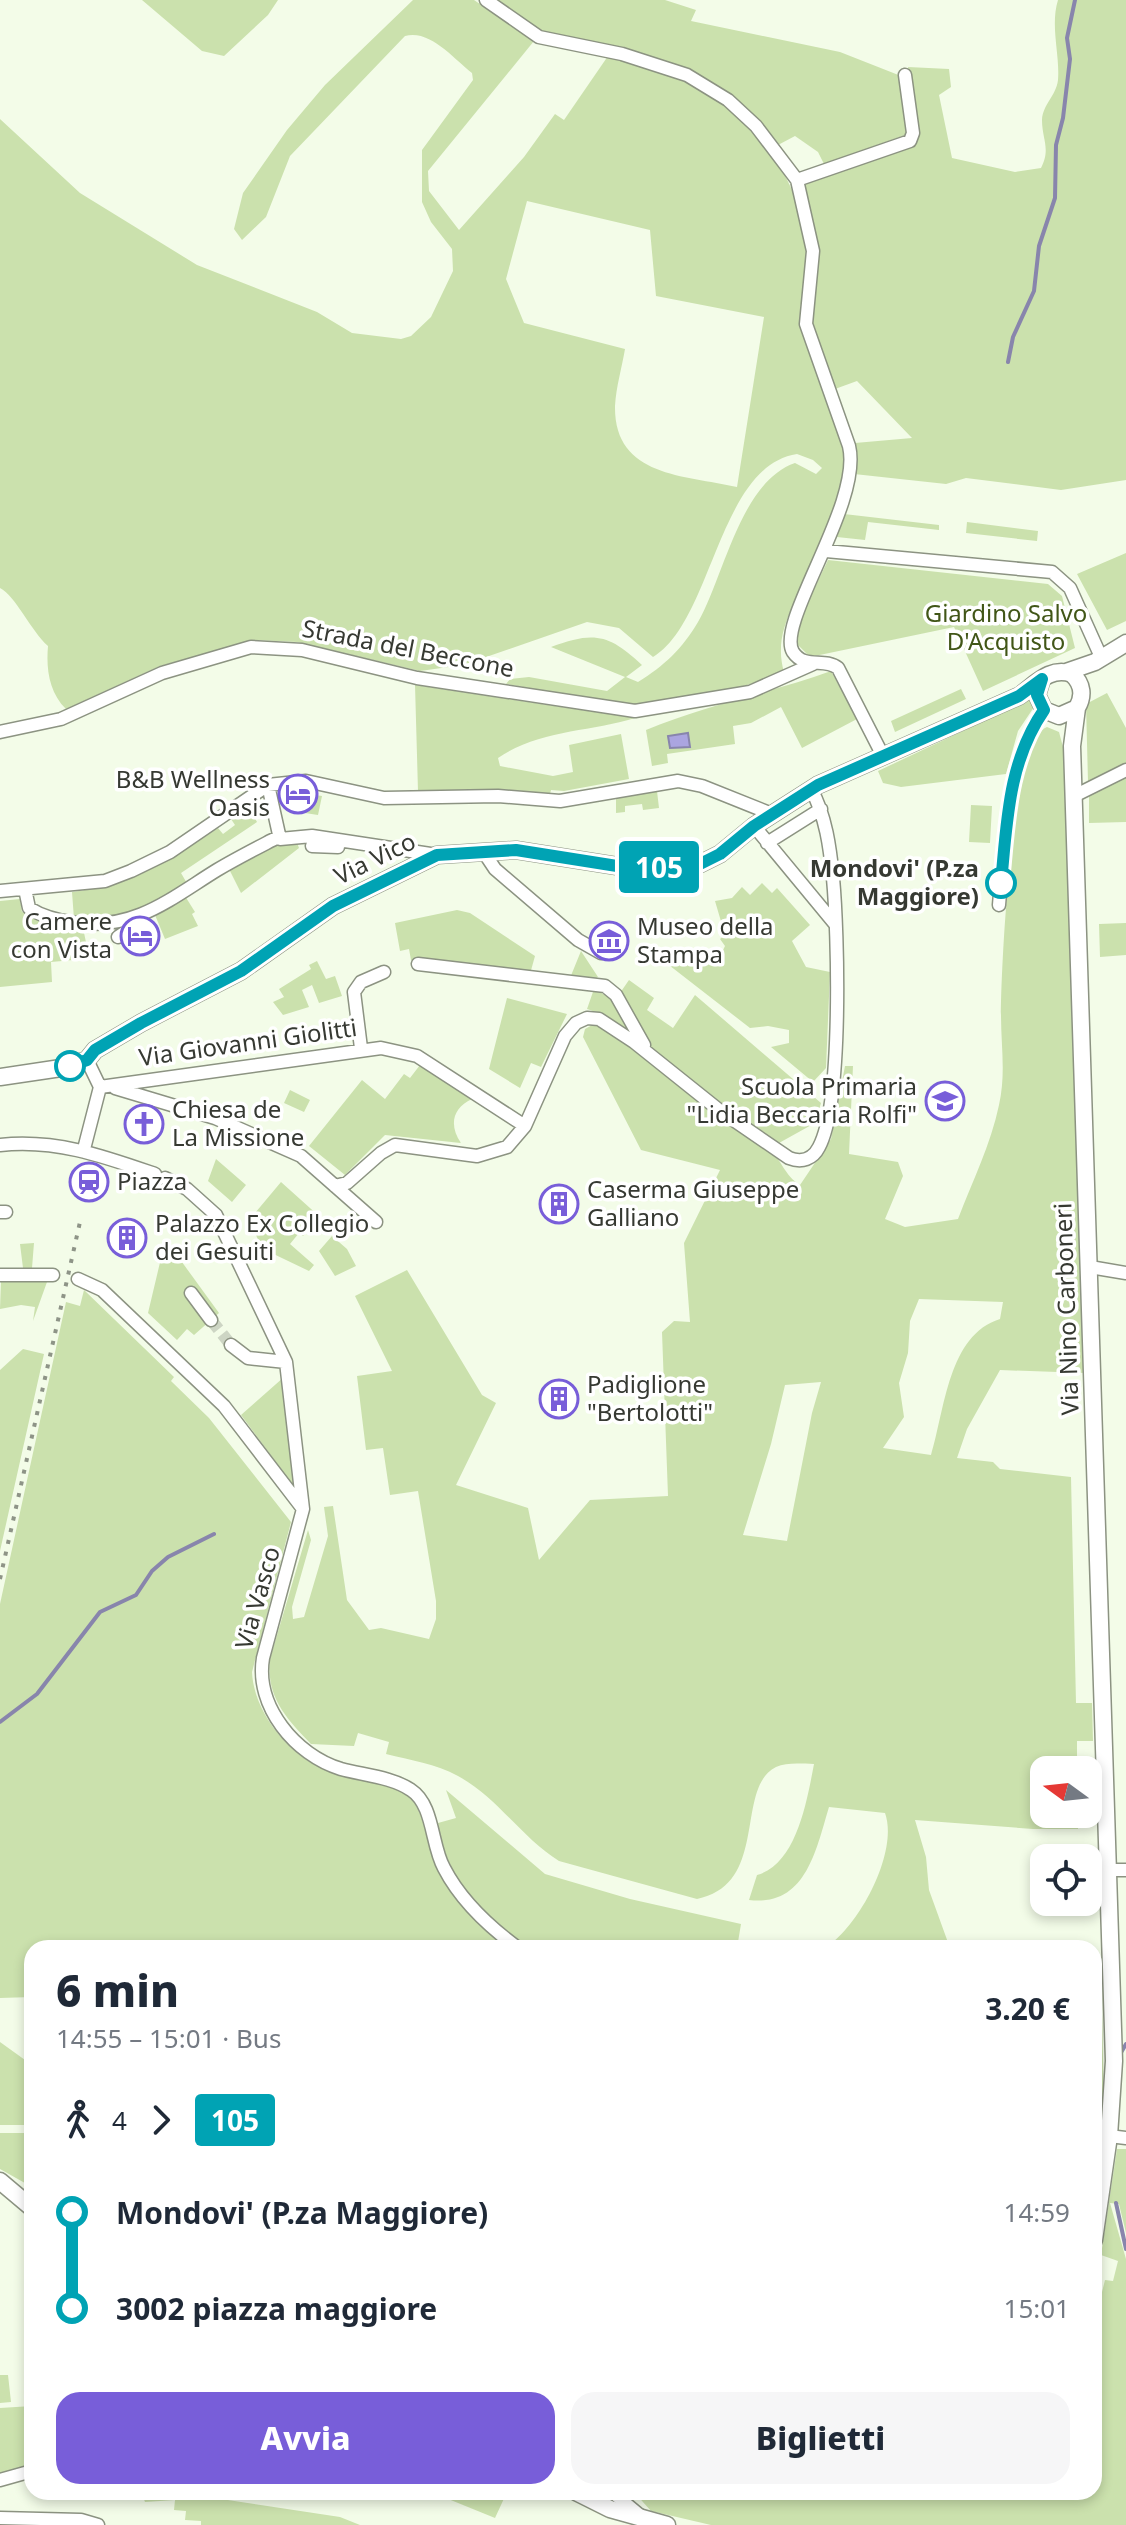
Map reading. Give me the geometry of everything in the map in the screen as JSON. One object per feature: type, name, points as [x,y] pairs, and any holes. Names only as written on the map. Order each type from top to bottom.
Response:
[{"type":"main road","points":[[1047,709],[1037,690],[1042,679],[1053,672],[1066,672],[1098,659],[1126,643]]},
{"type":"main road","name":"Via Nino Carboneri","points":[[1098,659],[1082,689],[1072,746],[1114,2061],[1110,2138],[1102,2189]]},
{"type":"main road","points":[[1066,672],[1076,678],[1082,689]]},
{"type":"main road","name":"Via Vico","points":[[87,1060],[95,1050],[141,1023],[241,971],[333,906],[437,855],[524,850],[617,866],[686,867],[714,858],[754,826],[811,789],[1019,696],[1042,679]]},
{"type":"main road","points":[[1019,696],[1047,709],[1077,708]]},
{"type":"main road","name":"Via Nino Carboneri","points":[[1047,709],[1072,746]]},
{"type":"main road","points":[[0,1077],[61,1068],[87,1060]]},
{"type":"main road","points":[[0,2181],[24,2201]]},
{"type":"main road","points":[[592,2500],[610,2509],[667,2525]]},
{"type":"street","points":[[486,0],[539,37],[644,60],[711,89],[750,119],[797,180],[813,251],[806,324],[851,454],[849,473],[826,551],[791,624],[789,636],[796,656],[813,664],[831,663],[838,668],[883,756]]},
{"type":"street","points":[[797,180],[910,141],[913,133],[905,75]]},
{"type":"street","points":[[826,551],[1052,572],[1070,588],[1098,659]]},
{"type":"street","name":"Strada del Beccone","points":[[0,732],[61,719],[162,673],[251,647],[302,650],[417,678],[635,711],[750,692],[813,664]]},
{"type":"street","points":[[999,905],[1013,779],[1025,738],[1047,709]]},
{"type":"street","points":[[1074,796],[1126,770]]},
{"type":"street","points":[[0,891],[105,881],[170,852],[268,785],[306,781],[384,798],[498,796],[560,801],[678,781],[702,786],[772,814]]},
{"type":"street","points":[[268,785],[278,837]]},
{"type":"street","points":[[335,1186],[347,1183],[392,1146],[485,1156],[507,1147],[525,1126],[560,1045],[580,1020],[599,1019],[719,1110],[789,1158],[802,1161],[811,1157],[823,1138],[833,1072],[835,924],[833,878],[821,809],[811,789]]},
{"type":"street","points":[[767,843],[821,809]]},
{"type":"street","points":[[754,826],[835,924]]},
{"type":"street","points":[[118,937],[216,871],[278,837],[312,836],[364,847],[437,855]]},
{"type":"street","points":[[312,846],[350,850],[364,847]]},
{"type":"street","points":[[483,851],[495,869],[578,940],[601,953]]},
{"type":"street","points":[[25,889],[31,909],[65,921],[113,925],[151,914]]},
{"type":"street","points":[[418,964],[605,986],[616,995],[653,1057]]},
{"type":"street","points":[[361,1048],[354,992],[361,982],[384,972]]},
{"type":"street","name":"Via Giovanni Giolitti","points":[[104,1086],[361,1048],[389,1049],[417,1056],[525,1126]]},
{"type":"street","points":[[87,1060],[104,1086],[204,1114],[254,1133],[301,1156],[376,1222]]},
{"type":"street","points":[[84,1149],[104,1086]]},
{"type":"street","name":"Via Vasco","points":[[0,1145],[34,1144],[84,1149],[187,1189],[216,1215],[286,1362],[303,1509],[263,1658],[261,1684],[269,1706],[295,1739],[317,1758],[400,1785],[418,1796],[441,1863],[457,1889],[475,1911],[509,1940]]},
{"type":"street","points":[[1090,1267],[1126,1273]]},
{"type":"street","points":[[0,1275],[53,1275]]},
{"type":"street","points":[[78,1279],[102,1290],[224,1406],[303,1509]]},
{"type":"street","points":[[191,1293],[211,1320]]},
{"type":"street","points":[[231,1345],[248,1358],[286,1362]]},
{"type":"street","points":[[1107,1870],[1126,1870]]},
{"type":"street","points":[[0,2480],[24,2473]]},
{"type":"street","points":[[621,2500],[644,2519]]},
{"type":"street","points":[[0,2518],[81,2520],[98,2525]]},
{"type":"green space","points":[[142,0],[278,0],[268,15],[224,56],[202,51]]},
{"type":"green space","points":[[413,0],[474,0],[534,41],[428,171],[429,191],[459,230],[524,157],[555,114],[564,120],[608,56],[678,77],[703,89],[749,125],[767,148],[783,172],[804,226],[808,263],[800,309],[801,327],[835,418],[844,455],[844,472],[833,519],[784,629],[781,657],[784,672],[710,695],[653,704],[602,701],[506,684],[510,679],[529,677],[607,691],[625,677],[551,647],[590,637],[610,641],[642,665],[626,677],[638,682],[656,670],[679,649],[698,622],[736,533],[760,490],[776,473],[795,463],[816,474],[822,468],[813,460],[797,454],[771,465],[750,486],[733,514],[690,612],[673,638],[653,657],[619,628],[587,622],[463,665],[420,671],[297,642],[256,640],[160,666],[66,709],[60,702],[50,680],[48,646],[0,588],[0,119],[80,193],[197,265],[317,312],[352,333],[401,339],[411,336],[431,317],[453,271],[452,249],[431,222],[422,202],[422,150],[473,80],[472,73],[432,41],[414,35],[405,36],[290,156],[266,217],[242,240],[234,229],[243,193],[287,130],[325,85]],"holes":[[[527,201],[650,230],[656,296],[764,317],[737,487],[675,475],[639,460],[626,447],[618,429],[615,406],[625,349],[524,323],[506,279]]]},
{"type":"green space","points":[[495,0],[665,0],[696,10],[691,21],[840,52],[901,76],[908,134],[824,164],[818,152],[795,136],[778,145],[747,108],[699,76],[539,34]]},
{"type":"green space","points":[[1058,0],[1126,0],[1126,480],[1061,490],[966,478],[946,484],[854,474],[855,443],[912,438],[857,381],[835,389],[812,325],[818,252],[803,184],[909,147],[913,96],[908,67],[949,69],[951,87],[939,95],[952,158],[1015,172],[1041,168],[1046,149],[1043,114],[1058,80],[1055,20]]},
{"type":"green space","points":[[844,514],[939,525],[939,530],[868,522],[865,540],[837,537]]},
{"type":"green space","points":[[967,522],[1038,531],[1037,541],[966,533]]},
{"type":"green space","points":[[1126,553],[1126,621],[1107,630],[1077,574]]},
{"type":"green space","name":"Giardino Salvo D'Acquisto","points":[[828,560],[1048,584],[1062,596],[1075,648],[983,691],[954,627],[810,657],[796,643],[796,627]]},
{"type":"green space","points":[[831,671],[857,719],[802,748],[781,707],[751,723],[733,726],[735,744],[667,754],[668,763],[652,766],[646,730]]},
{"type":"green space","points":[[415,685],[635,718],[547,737],[498,758],[500,766],[553,776],[573,772],[569,745],[621,734],[629,779],[564,791],[551,790],[550,794],[498,789],[418,791]]},
{"type":"green space","points":[[961,689],[966,699],[895,732],[891,721]]},
{"type":"green space","points":[[1107,693],[1126,728],[1126,763],[1088,782],[1086,704]]},
{"type":"green space","points":[[1031,699],[1034,707],[1018,731],[1006,774],[901,787],[883,783],[878,771]]},
{"type":"green space","points":[[1047,727],[1059,732],[1064,751],[1085,1373],[1000,1370],[967,1429],[957,1458],[993,1462],[1000,1469],[1071,1477],[1076,1703],[1092,1703],[1093,1741],[1077,1741],[1077,1756],[1030,1756],[1030,1828],[1078,1829],[1033,1829],[915,1820],[926,1857],[929,1890],[947,1940],[835,1940],[863,1906],[881,1867],[888,1829],[885,1813],[829,1807],[813,1857],[796,1885],[768,1900],[749,1900],[757,1875],[771,1869],[791,1845],[803,1812],[814,1764],[780,1765],[764,1778],[756,1794],[743,1856],[734,1875],[720,1890],[697,1899],[559,1861],[472,1785],[441,1768],[386,1754],[389,1742],[358,1733],[354,1746],[311,1744],[286,1716],[275,1696],[271,1685],[270,1659],[308,1530],[311,1540],[292,1607],[293,1619],[304,1617],[328,1536],[324,1507],[333,1506],[347,1600],[369,1630],[381,1628],[429,1639],[436,1619],[436,1601],[418,1491],[390,1495],[383,1448],[366,1450],[357,1376],[392,1371],[355,1296],[407,1270],[482,1395],[496,1403],[456,1485],[528,1508],[539,1560],[590,1500],[668,1496],[662,1332],[674,1321],[690,1322],[684,1243],[720,1170],[641,1150],[583,1037],[585,1029],[594,1024],[599,1026],[707,1100],[769,1149],[800,1185],[831,1139],[845,1066],[853,1066],[849,1154],[898,1162],[903,1176],[885,1219],[905,1227],[958,1219],[996,1120],[1001,1094],[1006,908],[1017,812],[1035,741]],"holes":[[[919,1299],[1003,1302],[1000,1319],[983,1328],[969,1341],[959,1357],[945,1396],[931,1455],[883,1448],[904,1417],[899,1383],[908,1353],[910,1321]],[[821,1382],[787,1541],[743,1535],[771,1444],[785,1385]]]},
{"type":"green space","points":[[1126,777],[1126,822],[1089,823],[1089,796]]},
{"type":"green space","points":[[657,791],[659,808],[643,810],[642,804],[625,806],[625,812],[616,813],[616,797]]},
{"type":"green space","points":[[302,793],[322,796],[318,815],[305,813]]},
{"type":"green space","points":[[971,805],[992,806],[990,843],[969,842]]},
{"type":"green space","points":[[249,807],[257,822],[181,873],[188,885],[116,921],[74,919],[72,892],[131,877],[218,828],[223,834],[235,825],[231,819]]},
{"type":"green space","points":[[296,840],[299,848],[241,893],[229,869],[269,846]]},
{"type":"green space","points":[[762,883],[772,893],[777,888],[810,925],[792,941],[806,967],[830,972],[826,1068],[813,1082],[771,1047],[789,1043],[789,1030],[768,1026],[750,1028],[656,955],[661,948],[699,964],[705,957],[717,963],[725,946],[720,939],[725,935],[715,901],[732,898],[742,887],[750,895]]},
{"type":"green space","points":[[185,896],[195,912],[192,914],[198,926],[165,939],[155,915]]},
{"type":"green space","points":[[20,899],[22,912],[83,928],[87,947],[73,960],[51,962],[52,982],[0,987],[0,901]]},
{"type":"green space","points":[[457,910],[470,913],[535,956],[530,974],[432,959],[411,960],[409,949],[400,951],[395,923]]},
{"type":"green space","points":[[1126,923],[1126,955],[1100,957],[1099,924]]},
{"type":"green space","points":[[581,951],[598,977],[593,980],[570,978]]},
{"type":"green space","points":[[317,961],[326,979],[335,976],[342,996],[319,1003],[312,985],[302,990],[309,1007],[283,1015],[273,1002],[284,997],[279,989],[311,969],[309,965]]},
{"type":"green space","points":[[629,980],[654,998],[647,1010],[673,1028],[695,995],[821,1103],[815,1123],[779,1143],[696,1089],[654,1052],[635,1024],[620,993]]},
{"type":"green space","points":[[594,989],[610,998],[632,1035],[605,1015],[587,1009]]},
{"type":"green space","points":[[507,998],[567,1014],[541,1067],[531,1063],[520,1088],[489,1069]]},
{"type":"green space","points":[[420,1065],[472,1099],[460,1107],[454,1118],[461,1143],[385,1135],[345,1175],[309,1146],[362,1080],[385,1099],[404,1074],[410,1078]]},
{"type":"green space","points":[[290,1090],[310,1100],[304,1112],[284,1103]]},
{"type":"green space","points":[[216,1159],[246,1185],[232,1202],[208,1181]]},
{"type":"green space","points":[[281,1182],[320,1217],[303,1236],[299,1233],[290,1244],[314,1265],[309,1271],[261,1248],[250,1219]]},
{"type":"green space","points":[[332,1236],[347,1249],[356,1266],[335,1276],[319,1251]]},
{"type":"green space","points":[[34,1243],[32,1268],[23,1268],[20,1244]]},
{"type":"green space","points":[[162,1254],[179,1258],[219,1313],[194,1335],[187,1329],[177,1340],[148,1313]]},
{"type":"green space","points":[[1,1281],[47,1282],[33,1321],[35,1307],[21,1305],[0,1309]]},
{"type":"green space","points":[[84,1290],[174,1377],[171,1381],[209,1418],[291,1522],[252,1672],[254,1688],[268,1719],[290,1747],[318,1767],[393,1788],[410,1797],[419,1812],[435,1862],[449,1888],[467,1910],[500,1940],[24,1940],[24,1997],[0,1998],[0,1604],[66,1302],[80,1306]]},
{"type":"green space","points":[[23,1349],[44,1354],[0,1551],[0,1370]]},
{"type":"green space","points":[[284,1377],[298,1492],[241,1415]]},
{"type":"green space","points":[[446,1790],[545,1874],[630,1899],[741,1924],[738,1940],[515,1940],[480,1910],[457,1879],[442,1843],[438,1823],[456,1818]]},
{"type":"green space","points":[[1102,2013],[1104,2101],[1102,2101]]},
{"type":"green space","points":[[0,2042],[24,2059],[24,2125],[0,2125]]},
{"type":"green space","points":[[0,2133],[24,2133],[24,2182],[0,2169]]},
{"type":"green space","points":[[1117,2149],[1126,2149],[1126,2233],[1119,2204],[1110,2203],[1126,2259],[1126,2525],[711,2525],[651,2511],[641,2500],[1102,2500],[1102,2292],[1105,2280],[1113,2281],[1118,2261],[1102,2255]]},
{"type":"green space","points":[[0,2375],[8,2375],[11,2402],[0,2403]]},
{"type":"green space","points":[[24,2406],[24,2466],[0,2474],[0,2408]]},
{"type":"green space","points":[[175,2500],[228,2500],[340,2517],[360,2525],[201,2525],[201,2521],[185,2520],[186,2511],[174,2510]]},
{"type":"green space","points":[[451,2500],[503,2500],[495,2518]]},
{"type":"shaded area","points":[[688,733],[690,747],[670,748],[668,736]]},
{"type":"waterway","points":[[1008,362],[1013,337],[1034,291],[1039,246],[1055,198],[1056,145],[1063,118],[1070,59],[1067,38],[1075,0]]},
{"type":"waterway","points":[[0,1722],[37,1694],[100,1612],[136,1595],[152,1571],[168,1557],[214,1534]]},
{"type":"waterway","points":[[1119,2056],[1126,2044]]},
{"type":"waterway","points":[[1116,2203],[1126,2249]]},
{"type":"tunnel","points":[[211,1320],[231,1345]]},
{"type":"railway","points":[[0,1579],[80,1222]]},
{"type":"bus line","name":"105","points":[[70,1066],[87,1060],[95,1050],[141,1023],[241,971],[333,906],[393,880],[437,855],[524,850],[617,866],[686,867],[707,862],[754,826],[818,785],[1019,696],[1042,679],[1037,695],[1044,710],[1025,738],[1012,786],[1001,883]]},
{"type":"place","name":"B&B Wellness Oasis","points":[[298,794]]},
{"type":"place","name":"Mondovi' (P.za Maggiore)","points":[[1001,883]]},
{"type":"place","name":"Camere con Vista","points":[[140,936]]},
{"type":"place","name":"Museo della Stampa","points":[[609,941]]},
{"type":"place","name":"Scuola Primaria \"Lidia Beccaria Rolfi\"","points":[[945,1101]]},
{"type":"place","name":"Chiesa de La Missione","points":[[144,1124]]},
{"type":"place","name":"Piazza","points":[[89,1182]]},
{"type":"place","name":"Caserma Giuseppe Galliano","points":[[559,1204]]},
{"type":"place","name":"Palazzo Ex Collegio dei Gesuiti","points":[[127,1238]]},
{"type":"place","name":"Padiglione \"Bertolotti\"","points":[[559,1399]]}]
